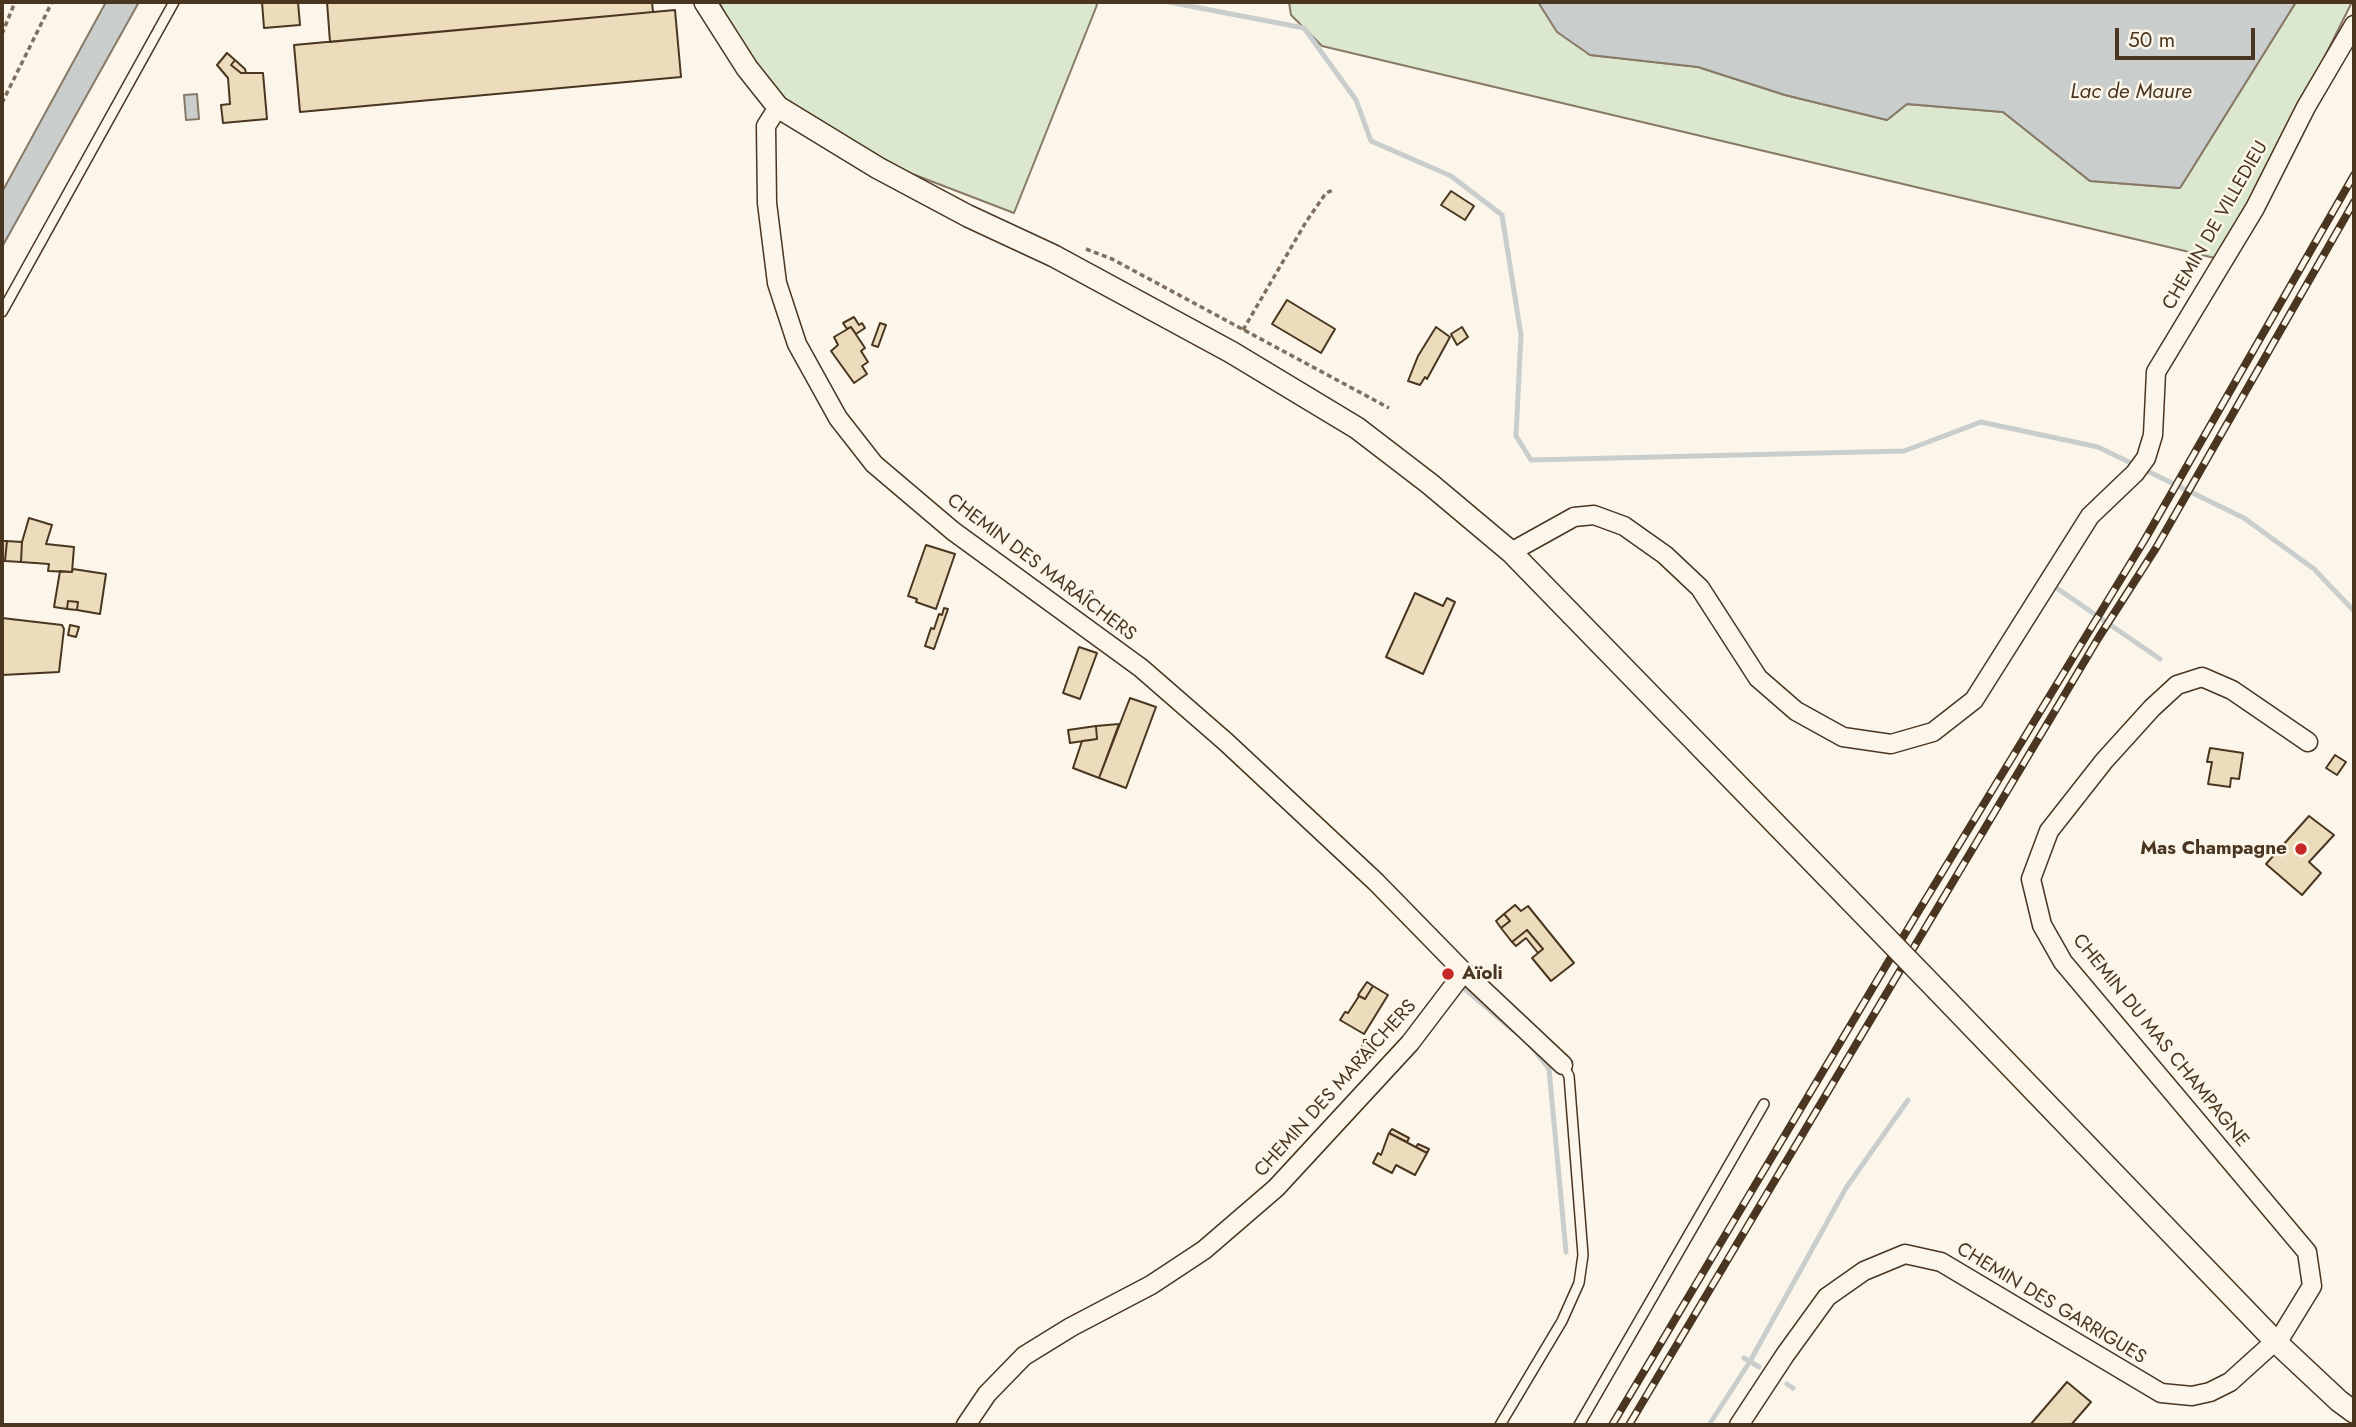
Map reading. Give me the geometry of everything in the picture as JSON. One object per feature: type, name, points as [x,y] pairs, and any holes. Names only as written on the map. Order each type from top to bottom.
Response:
[{"type":"street","points":[[705,2],[747,68],[778,107],[878,168],[968,216],[1054,256],[1231,352],[1357,428],[1430,484],[1511,552],[2276,1342],[2354,1412]]},
{"type":"street","name":"CHEMIN DE VILLEDIEU","points":[[1511,552],[1574,517],[1594,515],[1624,526],[1665,555],[1700,588],[1758,678],[1796,711],[1843,737],[1891,744],[1933,732],[1974,700],[2090,516],[2135,473],[2146,458],[2153,435],[2156,372],[2255,208],[2306,107],[2354,25]]},
{"type":"street","name":"CHEMIN DES MARAÎCHERS","points":[[778,107],[766,126],[767,203],[777,284],[797,344],[838,418],[874,464],[953,531],[1150,676],[1226,742],[1376,882],[1464,972],[1563,1065]]},
{"type":"street","name":"CHEMIN DU MAS CHAMPAGNE","points":[[2276,1342],[2312,1286],[2306,1252],[2063,962],[2042,925],[2031,879],[2049,831],[2104,761],[2177,685],[2202,677],[2232,690],[2308,742]]},
{"type":"street","name":"CHEMIN DES MARAÎCHERS","points":[[965,1425],[987,1394],[1024,1356],[1071,1327],[1151,1285],[1204,1250],[1276,1188],[1410,1043],[1464,972]]},
{"type":"street","name":"CHEMIN DES GARRIGUES","points":[[1739,1425],[1827,1297],[1864,1270],[1905,1254],[1941,1262],[2161,1393],[2192,1396],[2210,1392],[2230,1382],[2276,1342]]},
{"type":"lane","points":[[2,312],[173,2]]},
{"type":"lane","points":[[1500,1425],[1563,1321],[1579,1283],[1583,1255],[1569,1076],[1563,1065]]},
{"type":"lane","points":[[1579,1425],[1764,1104]]},
{"type":"path","points":[[2,34],[15,2]]},
{"type":"path","points":[[2,103],[52,2]]},
{"type":"path","points":[[1243,330],[1306,222],[1326,193],[1334,190]]},
{"type":"path","points":[[1079,246],[1112,259],[1389,408]]},
{"type":"green space","points":[[719,2],[1095,2],[1097,5],[1014,213],[876,160],[784,104],[752,65]]},
{"type":"green space","points":[[1289,2],[1538,2],[1590,55],[1698,67],[1785,95],[1887,120],[1907,104],[2003,112],[2090,181],[2180,188],[2296,2],[2352,2],[2223,260],[1322,46],[1291,15]]},
{"type":"water","points":[[106,2],[139,2],[2,247],[2,192]]},
{"type":"water","name":"Lac de Maure","points":[[1538,2],[2296,2],[2180,188],[2090,181],[2003,112],[1907,104],[1887,120],[1785,95],[1698,67],[1590,55],[1557,32]]},
{"type":"water","points":[[197,94],[199,119],[186,120],[184,95]]},
{"type":"building","points":[[262,2],[298,2],[300,25],[264,28]]},
{"type":"building","points":[[327,2],[652,2],[653,12],[330,42]]},
{"type":"building","points":[[675,10],[681,77],[300,112],[294,45]]},
{"type":"building","points":[[227,53],[235,60],[231,65],[241,73],[263,73],[267,119],[223,123],[221,105],[230,104],[228,78],[217,65]]},
{"type":"building","points":[[235,60],[246,73],[241,73],[231,65]]},
{"type":"building","points":[[1451,191],[1474,206],[1465,220],[1441,205]]},
{"type":"building","points":[[1287,300],[1335,329],[1321,353],[1272,324]]},
{"type":"building","points":[[854,317],[859,325],[862,323],[865,328],[856,334],[851,327],[847,329],[843,323]]},
{"type":"building","points":[[880,323],[886,325],[878,347],[872,345]]},
{"type":"building","points":[[851,327],[865,348],[861,351],[868,362],[862,366],[867,374],[854,383],[831,351],[838,345],[834,337]]},
{"type":"building","points":[[1436,327],[1450,337],[1427,379],[1425,377],[1420,385],[1408,381],[1418,356]]},
{"type":"building","points":[[1462,327],[1468,337],[1457,345],[1451,334]]},
{"type":"building","points":[[29,518],[52,525],[46,544],[74,547],[72,572],[48,571],[49,564],[21,562],[22,542]]},
{"type":"building","points":[[2,541],[7,541],[5,561],[2,561]]},
{"type":"building","points":[[7,541],[22,542],[21,562],[5,561]]},
{"type":"building","points":[[926,545],[955,554],[936,609],[908,596]]},
{"type":"building","points":[[73,569],[106,574],[100,614],[77,610],[78,602],[68,601],[67,609],[54,607],[60,571],[72,572]]},
{"type":"building","points":[[1415,593],[1443,606],[1447,598],[1455,602],[1423,674],[1386,657]]},
{"type":"building","points":[[68,601],[78,602],[77,610],[67,609]]},
{"type":"building","points":[[944,608],[948,609],[934,649],[925,646],[931,628],[934,629]]},
{"type":"building","points":[[2,618],[62,625],[64,629],[59,672],[2,675]]},
{"type":"building","points":[[70,625],[79,627],[76,637],[68,635]]},
{"type":"building","points":[[1079,647],[1097,653],[1080,699],[1063,693]]},
{"type":"building","points":[[1130,698],[1156,707],[1126,788],[1099,778]]},
{"type":"building","points":[[1119,724],[1099,778],[1073,768],[1082,741],[1097,739],[1096,726]]},
{"type":"building","points":[[1096,726],[1097,739],[1070,743],[1068,730]]},
{"type":"building","points":[[2210,748],[2243,753],[2239,779],[2231,778],[2230,787],[2208,784],[2212,762],[2207,762]]},
{"type":"building","points":[[2335,755],[2346,762],[2337,775],[2326,768]]},
{"type":"building","name":"Mas Champagne","points":[[2309,816],[2334,835],[2309,862],[2321,873],[2302,895],[2266,864]]},
{"type":"building","points":[[1515,905],[1521,911],[1528,906],[1574,963],[1551,981],[1532,958],[1543,949],[1527,930],[1512,942],[1501,928],[1510,921],[1504,914]]},
{"type":"building","points":[[1504,914],[1510,921],[1501,928],[1496,921]]},
{"type":"building","points":[[1527,930],[1543,949],[1538,953],[1526,938],[1516,946],[1512,942]]},
{"type":"building","points":[[1367,982],[1373,986],[1365,999],[1358,995]]},
{"type":"building","points":[[1373,986],[1388,995],[1364,1034],[1340,1020],[1359,996],[1365,999]]},
{"type":"building","points":[[1365,1041],[1376,1048],[1366,1063],[1355,1056]]},
{"type":"building","points":[[1392,1129],[1409,1138],[1407,1142],[1389,1133]]},
{"type":"building","points":[[1389,1133],[1427,1153],[1415,1175],[1396,1165],[1392,1173],[1373,1163],[1378,1153],[1381,1155]]},
{"type":"building","points":[[1418,1144],[1429,1149],[1427,1153],[1416,1147]]},
{"type":"building","points":[[2067,1382],[2091,1402],[2071,1425],[2030,1425]]},
{"type":"waterway","points":[[1169,2],[1304,28],[1356,100],[1371,141],[1451,176],[1502,215],[1521,335],[1516,436],[1531,460],[1904,451],[1981,422],[2098,447],[2244,518],[2314,569],[2354,611]]},
{"type":"waterway","points":[[2058,589],[2160,659]]},
{"type":"waterway","points":[[1465,989],[1513,1030]]},
{"type":"waterway","points":[[1533,1048],[1549,1069],[1566,1252]]},
{"type":"waterway","points":[[1709,1425],[1749,1363],[1846,1188],[1908,1100]]},
{"type":"waterway","points":[[1744,1358],[1759,1367]]},
{"type":"waterway","points":[[1787,1384],[1793,1388]]},
{"type":"railway","points":[[1612,1425],[1915,917],[2144,541],[2354,175]]},
{"type":"railway","points":[[1629,1425],[2099,637],[2156,548],[2354,202]]},
{"type":"place","name":"Mas Champagne","points":[[2301,849]]},
{"type":"place","name":"Aïoli","points":[[1448,974]]}]
